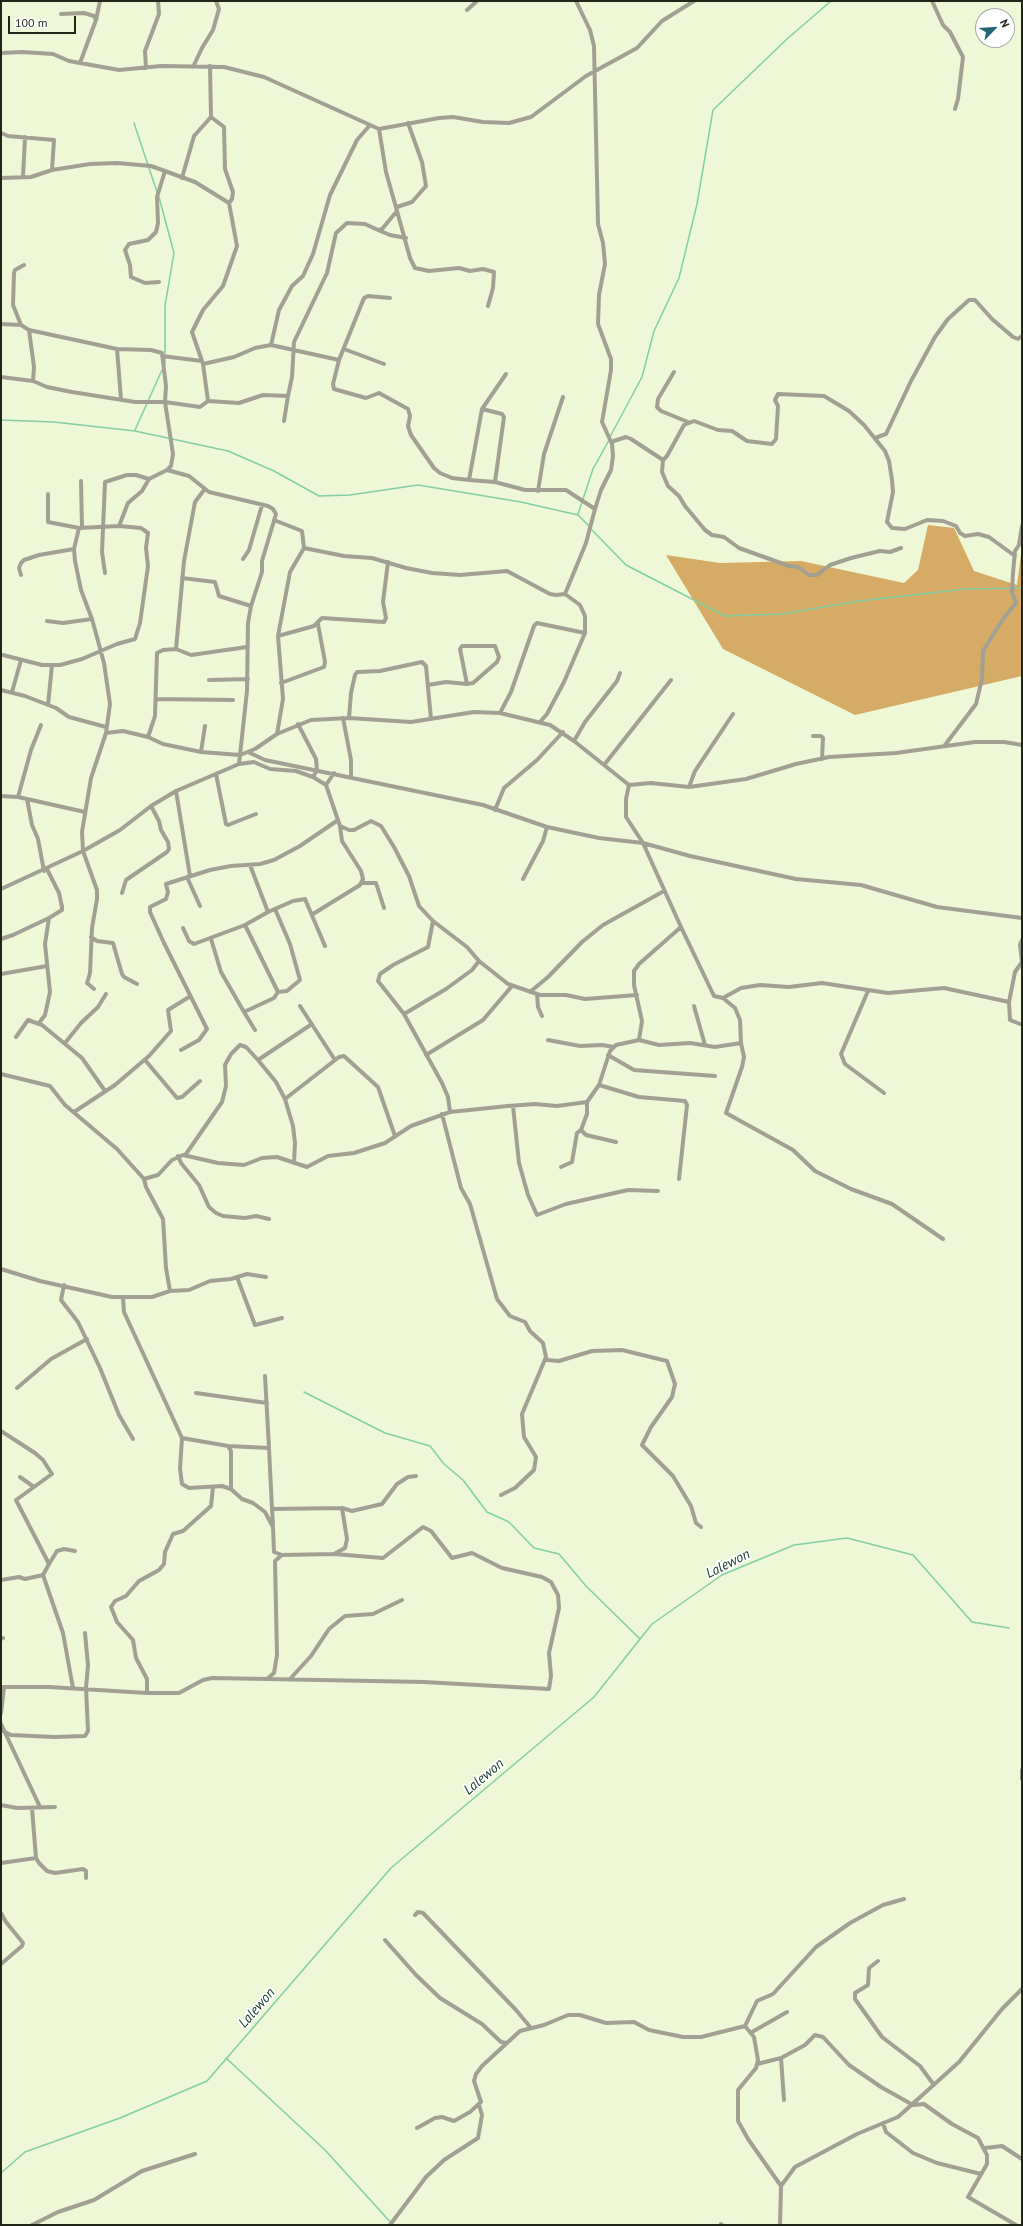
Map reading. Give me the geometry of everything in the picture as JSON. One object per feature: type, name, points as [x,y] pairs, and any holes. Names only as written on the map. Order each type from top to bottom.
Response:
[{"type":"street","points":[[80,63],[96,20],[100,1]]},
{"type":"street","points":[[146,68],[145,52],[159,14],[158,1]]},
{"type":"street","points":[[194,67],[202,48],[213,30],[219,9],[216,1]]},
{"type":"street","points":[[467,10],[477,1]]},
{"type":"street","points":[[565,594],[586,543],[601,490],[611,470],[613,456],[611,442],[602,422],[611,370],[611,359],[598,324],[599,295],[605,264],[603,243],[598,224],[593,38],[576,1]]},
{"type":"street","points":[[1,54],[22,52],[53,54],[80,63],[119,70],[161,66],[210,66],[252,73],[316,103],[379,129],[408,123],[453,118],[483,122],[519,122],[531,117],[595,70],[637,48],[662,21],[694,1]]},
{"type":"street","points":[[932,1],[943,25],[950,32],[963,57],[958,98],[955,109]]},
{"type":"street","points":[[61,14],[84,13],[94,16],[96,20]]},
{"type":"street","points":[[182,178],[194,136],[211,117],[210,66]]},
{"type":"street","points":[[208,401],[202,362],[192,332],[203,310],[223,286],[237,246],[229,203],[233,196],[224,169],[224,127],[211,117]]},
{"type":"street","points":[[378,230],[382,229],[397,209],[412,202],[424,189],[426,182],[408,123]]},
{"type":"street","points":[[271,345],[279,310],[292,286],[303,276],[313,254],[330,195],[357,140],[370,125]]},
{"type":"street","points":[[379,129],[386,172],[406,238],[412,266],[419,271],[459,268],[467,270],[483,269],[494,272],[493,288],[488,306]]},
{"type":"street","points":[[1,133],[8,136],[54,140],[52,170]]},
{"type":"street","points":[[23,177],[25,137]]},
{"type":"street","points":[[1,178],[31,177],[52,170],[90,164],[126,163],[151,166],[195,182],[229,203]]},
{"type":"street","points":[[159,282],[145,283],[131,276],[130,265],[125,250],[129,244],[148,240],[156,232],[158,223],[157,197],[164,171]]},
{"type":"street","points":[[284,421],[292,377],[293,349],[300,328],[327,273],[336,233],[347,224],[365,224],[383,233],[406,238]]},
{"type":"street","points":[[20,324],[13,305],[14,272],[24,265]]},
{"type":"street","points":[[390,298],[365,297],[339,360],[333,384],[334,389],[366,398],[379,393],[408,408],[410,416],[408,426],[410,435],[434,468],[440,473],[452,478],[495,482],[525,490],[566,490],[595,509]]},
{"type":"street","points":[[875,438],[886,434],[911,381],[935,337],[948,319],[969,300],[975,300],[992,319],[1013,337],[1018,338],[1022,336]]},
{"type":"street","points":[[1,324],[20,324],[30,330],[117,349],[159,351],[162,356],[166,386],[165,402],[171,432],[173,458],[167,470],[149,479],[142,490],[128,503],[119,526]]},
{"type":"street","points":[[30,330],[34,367],[33,381]]},
{"type":"street","points":[[162,356],[202,362],[234,357],[255,348],[271,345],[339,360]]},
{"type":"street","points":[[117,349],[121,399]]},
{"type":"street","points":[[344,349],[384,364]]},
{"type":"street","points":[[674,372],[658,399],[658,407],[661,411],[688,422]]},
{"type":"street","points":[[469,480],[482,409],[506,374]]},
{"type":"street","points":[[1,377],[33,381],[47,387],[121,399],[165,402],[200,407],[208,401],[240,403],[263,395],[288,396]]},
{"type":"street","points":[[901,548],[890,552],[880,551],[851,558],[830,565],[818,575],[809,575],[798,567],[790,566],[739,548],[724,537],[712,535],[704,530],[679,496],[668,486],[662,472],[663,460],[667,456],[684,425],[688,422],[694,421],[718,430],[732,432],[747,441],[772,444],[776,439],[778,406],[775,400],[778,394],[824,396],[849,411],[875,438],[885,451],[889,461],[893,492],[886,522],[892,528],[906,529],[928,520],[943,521],[956,526],[960,533],[965,536],[978,534],[989,537],[1016,556]]},
{"type":"street","points":[[538,491],[546,448],[563,397]]},
{"type":"street","points":[[482,409],[502,414],[504,417],[495,482]]},
{"type":"street","points":[[611,442],[626,437],[663,460]]},
{"type":"street","points":[[167,470],[188,476],[204,490],[262,505],[275,511],[274,520],[262,561],[260,579],[251,606],[247,647],[248,680],[239,764]]},
{"type":"street","points":[[105,573],[102,552],[105,482],[132,475],[149,479]]},
{"type":"street","points":[[82,482],[80,528],[74,549],[81,590],[92,619],[101,651],[110,704],[106,733],[91,778],[82,832],[83,852],[97,890],[87,983],[94,988]]},
{"type":"street","points":[[176,649],[182,578],[195,502],[204,490]]},
{"type":"street","points":[[3,655],[52,665],[82,659],[116,644],[135,639],[145,591],[148,566],[146,548],[148,533],[141,528],[119,526],[104,528],[80,528],[48,522],[48,494]]},
{"type":"street","points":[[243,559],[249,550],[262,505]]},
{"type":"street","points":[[274,520],[282,525],[302,531],[304,548],[290,572],[278,636],[283,699],[277,734]]},
{"type":"street","points":[[945,745],[976,704],[982,679],[983,651],[1016,603],[1012,592],[1016,556],[1022,526]]},
{"type":"street","points":[[304,548],[388,562],[406,568],[460,575],[507,571],[550,594],[565,594],[580,605],[585,616],[585,633],[564,682],[547,714],[540,722]]},
{"type":"street","points":[[21,575],[19,568],[21,562],[24,560],[40,555],[74,549]]},
{"type":"street","points":[[278,636],[318,624],[322,618],[326,617],[384,622],[386,618],[383,602],[388,562]]},
{"type":"street","points":[[182,578],[215,582],[218,596],[251,606]]},
{"type":"street","points":[[47,621],[64,623],[92,619]]},
{"type":"street","points":[[500,713],[511,692],[534,626],[537,623],[585,633]]},
{"type":"street","points":[[281,683],[324,667],[325,662],[318,624]]},
{"type":"street","points":[[428,686],[446,682],[467,684],[473,683],[497,662],[498,657],[495,646],[462,646],[460,649],[467,684]]},
{"type":"street","points":[[148,737],[155,716],[157,653],[163,650],[176,649],[191,655],[247,647]]},
{"type":"street","points":[[12,692],[22,660]]},
{"type":"street","points":[[349,718],[351,693],[357,672],[380,671],[422,662],[426,666],[431,720]]},
{"type":"street","points":[[48,705],[52,665]]},
{"type":"street","points":[[574,741],[585,722],[617,681],[620,673]]},
{"type":"street","points":[[209,680],[248,680]]},
{"type":"street","points":[[604,765],[671,680]]},
{"type":"street","points":[[1,690],[12,692],[48,705],[63,711],[70,717],[106,727]]},
{"type":"street","points":[[156,700],[233,700]]},
{"type":"street","points":[[106,733],[123,731],[148,737],[163,744],[201,752],[240,755],[248,752],[277,734],[298,724],[311,720],[349,718],[411,722],[474,712],[500,713],[540,722],[563,732],[629,785],[651,783],[689,787],[746,779],[796,764],[822,759],[896,753],[975,742],[1004,742],[1022,745]]},
{"type":"street","points":[[689,787],[695,771],[733,714]]},
{"type":"street","points":[[343,718],[351,760],[351,777]]},
{"type":"street","points":[[298,724],[316,760],[317,770],[313,777]]},
{"type":"street","points":[[18,797],[31,750],[41,725]]},
{"type":"street","points":[[201,752],[205,726]]},
{"type":"street","points":[[495,810],[504,788],[537,760],[563,732]]},
{"type":"street","points":[[813,736],[821,736],[823,738],[822,759]]},
{"type":"street","points":[[248,752],[265,760],[334,773],[483,805],[547,827],[598,838],[643,843],[690,856],[796,879],[861,886],[937,907],[1022,918]]},
{"type":"street","points":[[1,889],[83,852],[120,830],[151,806],[176,791],[239,764],[254,762],[270,769],[296,771],[313,777],[326,785],[340,826],[342,841],[361,871],[362,882]]},
{"type":"street","points":[[326,785],[334,773]]},
{"type":"street","points":[[216,774],[226,824],[228,825],[256,814]]},
{"type":"street","points":[[629,785],[626,799],[626,817],[643,843],[714,996],[723,998],[735,1008],[740,1020],[741,1043],[744,1057],[726,1113],[793,1150],[815,1171],[851,1190],[892,1204],[944,1240]]},
{"type":"street","points":[[176,791],[189,876],[200,906]]},
{"type":"street","points":[[1,796],[18,797],[85,812]]},
{"type":"street","points":[[1,939],[49,918],[62,910],[59,893],[46,870],[38,839],[32,824],[27,799]]},
{"type":"street","points":[[122,893],[126,880],[167,852],[169,849],[168,842],[161,830],[159,821],[151,806]]},
{"type":"street","points":[[181,1050],[198,1040],[206,1032],[149,910],[150,907],[166,899],[168,892],[166,884],[189,876],[231,866],[260,864],[285,855],[338,820]]},
{"type":"street","points":[[340,826],[349,830],[354,830],[371,820],[380,826],[394,847],[409,876],[419,906],[433,921],[467,947],[479,960],[512,986],[537,994],[551,996],[566,995],[586,999],[637,994]]},
{"type":"street","points":[[523,879],[543,842],[547,827]]},
{"type":"street","points":[[250,865],[268,912]]},
{"type":"street","points":[[313,914],[362,882],[376,883],[384,908]]},
{"type":"street","points":[[530,992],[548,977],[582,942],[603,925],[664,890]]},
{"type":"street","points":[[183,928],[191,944],[211,939],[245,925],[268,912],[293,901],[305,898],[313,914],[325,946]]},
{"type":"street","points":[[244,1012],[274,998],[278,992],[287,991],[300,980],[290,944],[275,909]]},
{"type":"street","points":[[39,1023],[45,1015],[50,992],[45,944],[49,918]]},
{"type":"street","points":[[433,921],[428,947],[393,965],[380,974],[378,978],[380,985],[404,1014],[445,1090],[450,1112]]},
{"type":"street","points":[[245,925],[278,992]]},
{"type":"street","points":[[639,1040],[642,1021],[634,970],[681,927]]},
{"type":"street","points":[[92,937],[98,941],[113,943],[122,974],[124,977],[137,984]]},
{"type":"street","points":[[211,939],[221,972],[255,1030]]},
{"type":"street","points":[[1020,1024],[1010,1020],[1009,1002],[1015,972],[1022,962],[1020,944],[1022,940]]},
{"type":"street","points":[[404,1014],[446,989],[472,970],[479,960]]},
{"type":"street","points":[[1,974],[47,966]]},
{"type":"street","points":[[723,998],[741,988],[760,985],[789,987],[822,983],[888,993],[944,988],[1009,1002]]},
{"type":"street","points":[[426,1055],[483,1020],[512,986]]},
{"type":"street","points":[[868,991],[841,1054],[845,1064],[884,1093]]},
{"type":"street","points":[[65,1043],[81,1023],[98,1007],[106,994]]},
{"type":"street","points":[[537,994],[538,1007],[542,1016]]},
{"type":"street","points":[[74,1112],[105,1091],[145,1060],[171,1031],[168,1010],[189,997]]},
{"type":"street","points":[[300,1006],[335,1060]]},
{"type":"street","points":[[694,1006],[705,1046]]},
{"type":"street","points":[[16,1037],[28,1020],[39,1023],[82,1058],[105,1091]]},
{"type":"street","points":[[258,1060],[312,1024]]},
{"type":"street","points":[[548,1040],[580,1046],[602,1045],[614,1047],[639,1040],[659,1045],[690,1043],[715,1047],[741,1043]]},
{"type":"street","points":[[186,1154],[222,1102],[226,1086],[225,1065],[231,1054],[240,1045],[243,1045],[258,1060],[276,1082],[285,1099],[294,1132],[294,1163]]},
{"type":"street","points":[[561,1167],[572,1162],[577,1133],[581,1130],[587,1114],[587,1102],[599,1085],[608,1055],[614,1047]]},
{"type":"street","points":[[608,1055],[634,1070],[714,1076]]},
{"type":"street","points":[[285,1099],[335,1060],[344,1056],[378,1087],[395,1136]]},
{"type":"street","points":[[145,1060],[177,1098],[182,1097],[200,1081]]},
{"type":"street","points":[[1,1074],[47,1084],[54,1090],[65,1105],[116,1149],[144,1179],[146,1187],[163,1219],[166,1268],[170,1291]]},
{"type":"street","points":[[599,1085],[639,1097],[685,1101],[687,1105],[679,1179]]},
{"type":"street","points":[[144,1179],[158,1175],[178,1156],[186,1154],[218,1163],[244,1165],[270,1156],[278,1157],[303,1166],[311,1166],[328,1156],[354,1153],[385,1143],[411,1126],[450,1112],[513,1106],[557,1106],[587,1102]]},
{"type":"street","points":[[513,1106],[519,1163],[528,1195],[537,1215],[566,1204],[628,1190],[658,1191]]},
{"type":"street","points":[[442,1114],[461,1188],[470,1204],[497,1299],[510,1316],[525,1322],[530,1331],[543,1343],[547,1360],[559,1361],[592,1351],[622,1350],[667,1361],[675,1384],[672,1397],[651,1427],[642,1445],[673,1476],[691,1506],[696,1523],[701,1527]]},
{"type":"street","points":[[581,1130],[586,1135],[616,1142]]},
{"type":"street","points":[[178,1156],[181,1163],[199,1185],[209,1207],[216,1214],[245,1218],[256,1216],[269,1219]]},
{"type":"street","points":[[1,1269],[40,1281],[64,1285],[92,1294],[123,1298],[152,1297],[170,1291],[189,1290],[210,1281],[250,1274],[266,1276]]},
{"type":"street","points":[[237,1277],[256,1324],[282,1318]]},
{"type":"street","points":[[64,1285],[61,1300],[78,1322],[87,1339],[115,1406],[133,1439]]},
{"type":"street","points":[[123,1298],[124,1312],[160,1393],[178,1425],[182,1438],[180,1469],[182,1484],[189,1488],[222,1486],[232,1489],[242,1499],[253,1503],[266,1512],[273,1527]]},
{"type":"street","points":[[17,1388],[51,1359],[87,1339]]},
{"type":"street","points":[[501,1495],[515,1488],[534,1470],[536,1457],[524,1437],[522,1429],[522,1414],[529,1392],[546,1357]]},
{"type":"street","points":[[1,1713],[2,1687],[86,1688],[147,1693],[179,1693],[204,1680],[212,1678],[424,1682],[549,1689],[551,1676],[549,1653],[560,1608],[558,1594],[551,1582],[547,1579],[502,1568],[472,1553],[452,1558],[430,1531],[423,1527],[383,1558],[334,1554],[282,1556],[274,1552],[265,1376]]},
{"type":"street","points":[[196,1393],[267,1403]]},
{"type":"street","points":[[1,1431],[35,1453],[43,1460],[52,1474],[16,1500],[49,1564]]},
{"type":"street","points":[[182,1438],[228,1446],[269,1448]]},
{"type":"street","points":[[228,1446],[232,1451],[232,1489]]},
{"type":"street","points":[[272,1509],[342,1508],[352,1512],[382,1504],[397,1484],[408,1477],[416,1476]]},
{"type":"street","points":[[20,1477],[34,1487]]},
{"type":"street","points":[[147,1693],[147,1679],[136,1658],[133,1640],[117,1622],[111,1607],[115,1601],[126,1596],[138,1581],[159,1570],[164,1564],[165,1552],[173,1534],[183,1531],[211,1506],[213,1487]]},
{"type":"street","points":[[334,1554],[345,1548],[347,1538],[342,1508]]},
{"type":"street","points":[[73,1688],[63,1633],[43,1575],[57,1551],[64,1549],[75,1551]]},
{"type":"street","points":[[267,1679],[274,1673],[277,1655],[275,1561],[282,1556]]},
{"type":"street","points":[[1,1580],[19,1577],[25,1579],[43,1575]]},
{"type":"street","points":[[290,1679],[311,1656],[328,1629],[346,1616],[373,1614],[402,1600]]},
{"type":"street","points":[[3,1731],[11,1734],[41,1737],[85,1736],[88,1731],[86,1688],[88,1665],[85,1633]]},
{"type":"street","points":[[1,1724],[40,1807]]},
{"type":"street","points":[[1022,1770],[1022,1779]]},
{"type":"street","points":[[1,1805],[17,1808],[55,1806]]},
{"type":"street","points":[[32,1808],[36,1858],[47,1871],[55,1872],[83,1869],[86,1871],[86,1878]]},
{"type":"street","points":[[1,1863],[36,1858]]},
{"type":"street","points":[[745,2026],[757,2001],[773,1994],[816,1946],[883,1905],[904,1899]]},
{"type":"street","points":[[415,1915],[418,1912],[423,1913],[516,2010],[531,2028]]},
{"type":"street","points":[[1,1913],[6,1922],[23,1943],[22,1946],[1,1964]]},
{"type":"street","points":[[385,1940],[416,1975],[440,1998],[482,2024],[502,2042],[507,2043]]},
{"type":"street","points":[[878,1961],[869,1968],[868,1985],[855,1993],[855,1999],[882,2037],[920,2066],[934,2085]]},
{"type":"street","points":[[780,2225],[781,2186],[795,2167],[856,2134],[898,2117],[960,2062],[1002,2009],[1022,1990]]},
{"type":"street","points":[[752,2032],[787,2012]]},
{"type":"street","points":[[417,2128],[439,2116],[454,2121],[479,2105],[482,2099],[475,2084],[476,2074],[520,2031],[544,2025],[568,2015],[574,2014],[606,2023],[634,2022],[649,2030],[688,2037],[701,2037],[745,2026]]},
{"type":"street","points":[[745,2026],[752,2032],[758,2055],[757,2064],[738,2090],[738,2121],[781,2186]]},
{"type":"street","points":[[757,2064],[781,2058],[805,2045],[815,2036],[820,2035],[855,2070],[913,2105],[924,2104],[952,2124],[973,2134],[985,2148],[987,2154],[987,2164],[969,2193],[970,2200],[1016,2225]]},
{"type":"street","points":[[781,2058],[784,2100]]},
{"type":"street","points":[[390,2225],[426,2177],[444,2160],[478,2138],[482,2115],[479,2105]]},
{"type":"street","points":[[883,2123],[886,2132],[913,2153],[937,2163],[981,2174]]},
{"type":"street","points":[[985,2148],[1002,2146],[1022,2159]]},
{"type":"street","points":[[32,2225],[58,2212],[94,2200],[142,2170],[195,2154]]},
{"type":"shaded area","points":[[928,525],[954,528],[974,571],[1017,585],[1022,546],[1022,676],[855,715],[723,649],[666,555],[720,563],[801,561],[904,583],[918,570]]},
{"type":"waterway","points":[[610,437],[642,377],[654,331],[679,278],[697,204],[713,110],[787,39],[831,1]]},
{"type":"waterway","points":[[134,123],[157,192]]},
{"type":"waterway","points":[[159,197],[174,253],[165,306],[165,363]]},
{"type":"waterway","points":[[135,430],[162,370]]},
{"type":"waterway","points":[[1,420],[54,422],[135,431],[228,451],[274,471],[319,496],[350,495],[418,485],[521,502],[578,515],[589,526]]},
{"type":"waterway","points":[[578,514],[593,469],[609,440]]},
{"type":"waterway","points":[[591,529],[626,565],[725,616],[782,614],[859,601],[965,589],[1022,588]]},
{"type":"waterway","points":[[304,1392],[385,1433],[430,1446],[444,1464],[463,1480],[487,1512],[509,1522],[534,1548],[559,1554],[586,1586],[640,1639]]},
{"type":"waterway","name":"Lalewon","points":[[1,2173],[25,2152],[120,2118],[207,2081],[391,1868],[594,1697],[652,1624],[722,1575],[794,1545],[847,1538],[913,1555],[972,1622],[1009,1628]]},
{"type":"waterway","points":[[226,2058],[325,2150],[393,2225]]}]
